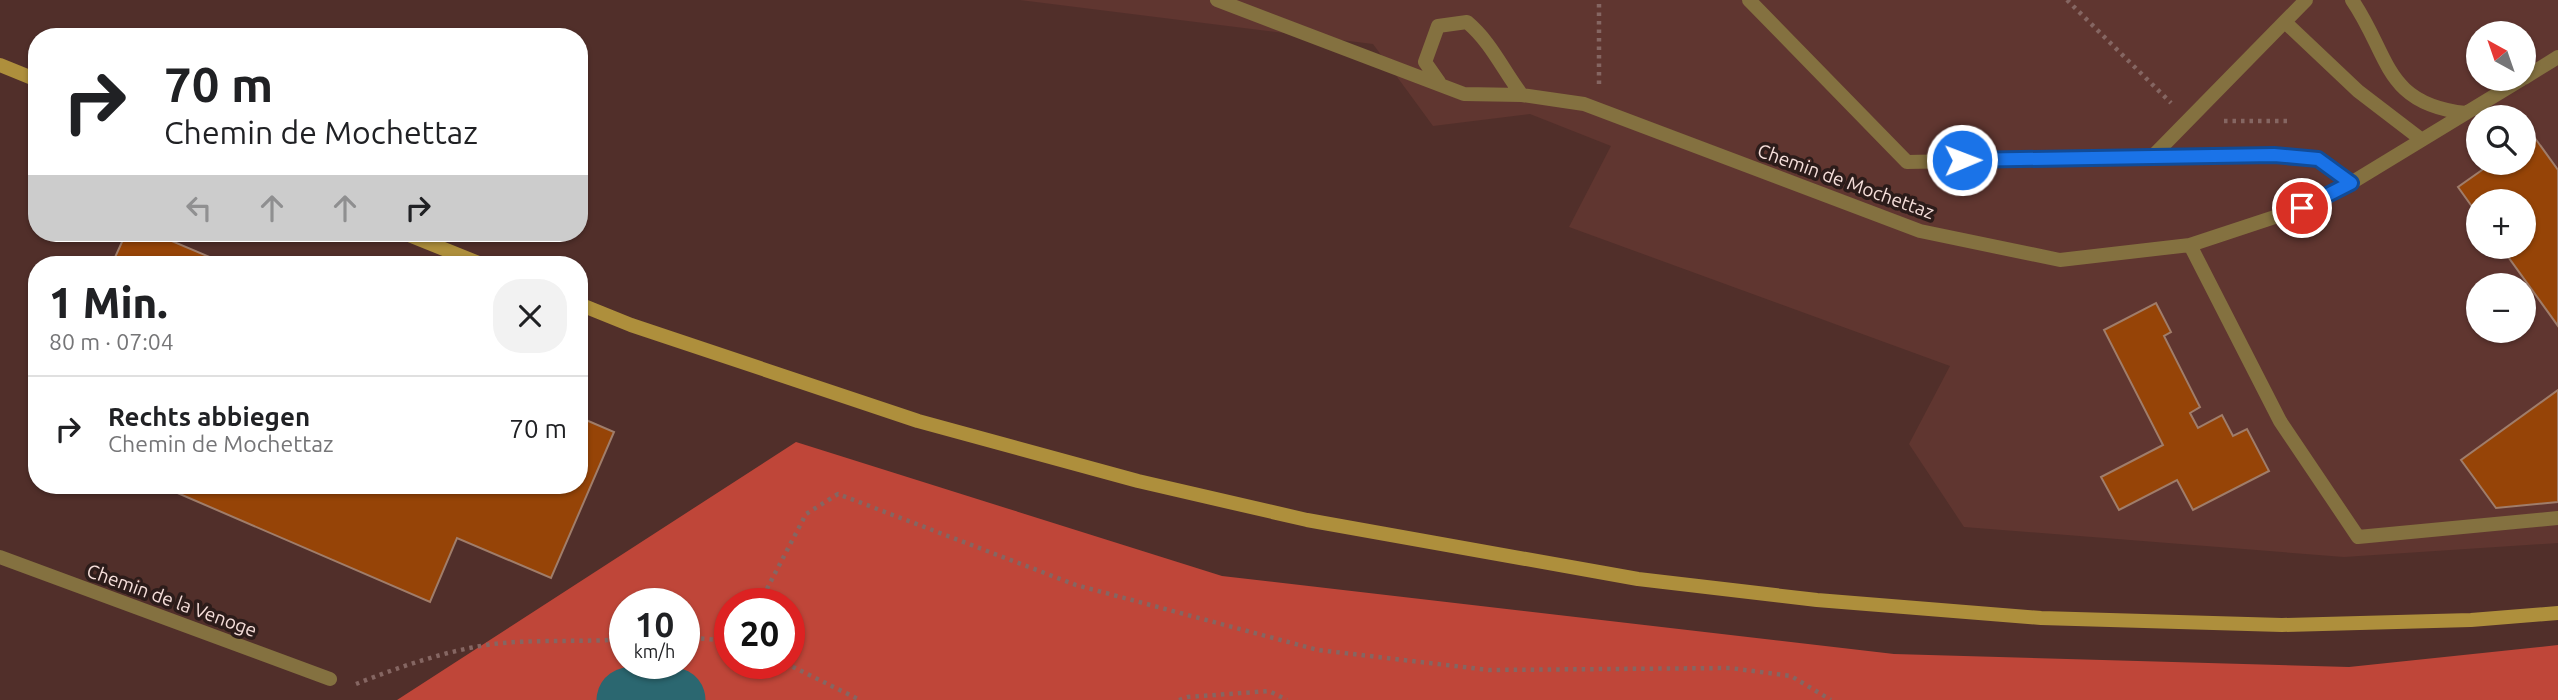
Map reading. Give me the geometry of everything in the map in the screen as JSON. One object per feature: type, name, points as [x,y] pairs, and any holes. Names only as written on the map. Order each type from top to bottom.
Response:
[{"type":"main road","points":[[0,65],[28,76]]},
{"type":"main road","points":[[426,242],[461,256]]},
{"type":"main road","points":[[588,308],[631,325],[918,421],[1138,481],[1307,520],[1639,579],[1816,600],[2041,618],[2281,625],[2471,620],[2558,613]]},
{"type":"lane","name":"Chemin de Mochettaz","points":[[1217,0],[1464,94],[1522,95],[1584,104],[1920,230],[2060,260],[2190,246],[2302,208],[2351,183],[2466,113]]},
{"type":"lane","points":[[1749,0],[1907,162],[2274,155],[2318,159],[2351,183]]},
{"type":"lane","points":[[2153,156],[2306,0]]},
{"type":"lane","points":[[2352,0],[2364,17]]},
{"type":"lane","points":[[2360,0],[2383,63],[2397,82],[2417,100],[2441,110],[2466,113]]},
{"type":"lane","points":[[1438,82],[1425,62],[1438,26],[1466,22],[1486,38],[1501,67],[1522,95]]},
{"type":"lane","points":[[2285,22],[2358,91],[2422,140]]},
{"type":"lane","name":"Chemin de Mochettaz","points":[[2536,70],[2558,57]]},
{"type":"lane","name":"Chemin de Mochettaz","points":[[2479,105],[2502,91]]},
{"type":"lane","points":[[2190,246],[2280,421],[2358,537],[2558,518]]},
{"type":"lane","name":"Chemin de la Venoge","points":[[0,558],[330,679]]},
{"type":"path","points":[[1599,96],[1600,0]]},
{"type":"path","points":[[2067,0],[2175,106]]},
{"type":"path","points":[[2216,121],[2288,121]]},
{"type":"path","points":[[767,588],[806,514],[838,495],[1076,585],[1318,650],[1489,670],[1730,668],[1791,676],[1831,700]]},
{"type":"path","points":[[347,688],[412,661],[515,642],[609,640]]},
{"type":"path","points":[[805,673],[860,700]]},
{"type":"path","points":[[1179,700],[1187,696],[1269,691],[1287,700]]},
{"type":"shaded area","points":[[1020,0],[2558,0],[2558,543],[2344,557],[1964,527],[1909,444],[1950,366],[1569,227],[1611,146],[1530,114],[1433,126],[1373,44]]},
{"type":"shaded area","points":[[796,442],[1222,576],[1894,654],[2349,667],[2558,645],[2558,700],[397,700]]},
{"type":"building","points":[[2536,140],[2558,170],[2558,326],[2536,296],[2536,273],[2520,273],[2510,259],[2536,259],[2536,189],[2466,189],[2466,198],[2458,187],[2475,175],[2536,175]]},
{"type":"building","points":[[122,242],[174,242],[207,256],[116,256]]},
{"type":"building","points":[[2156,303],[2171,332],[2164,336],[2200,407],[2190,413],[2198,428],[2222,415],[2233,436],[2247,429],[2269,471],[2193,510],[2177,480],[2119,510],[2101,477],[2163,445],[2104,330]]},
{"type":"building","points":[[2558,390],[2558,502],[2496,508],[2461,460]]},
{"type":"building","points":[[588,421],[614,432],[588,492]]},
{"type":"building","points":[[180,494],[587,494],[551,578],[457,538],[430,602]]},
{"type":"waterway","points":[[629,700],[642,697],[673,700]]},
{"type":"route","points":[[1962,160],[2274,155],[2318,159],[2351,183],[2302,208]]}]
